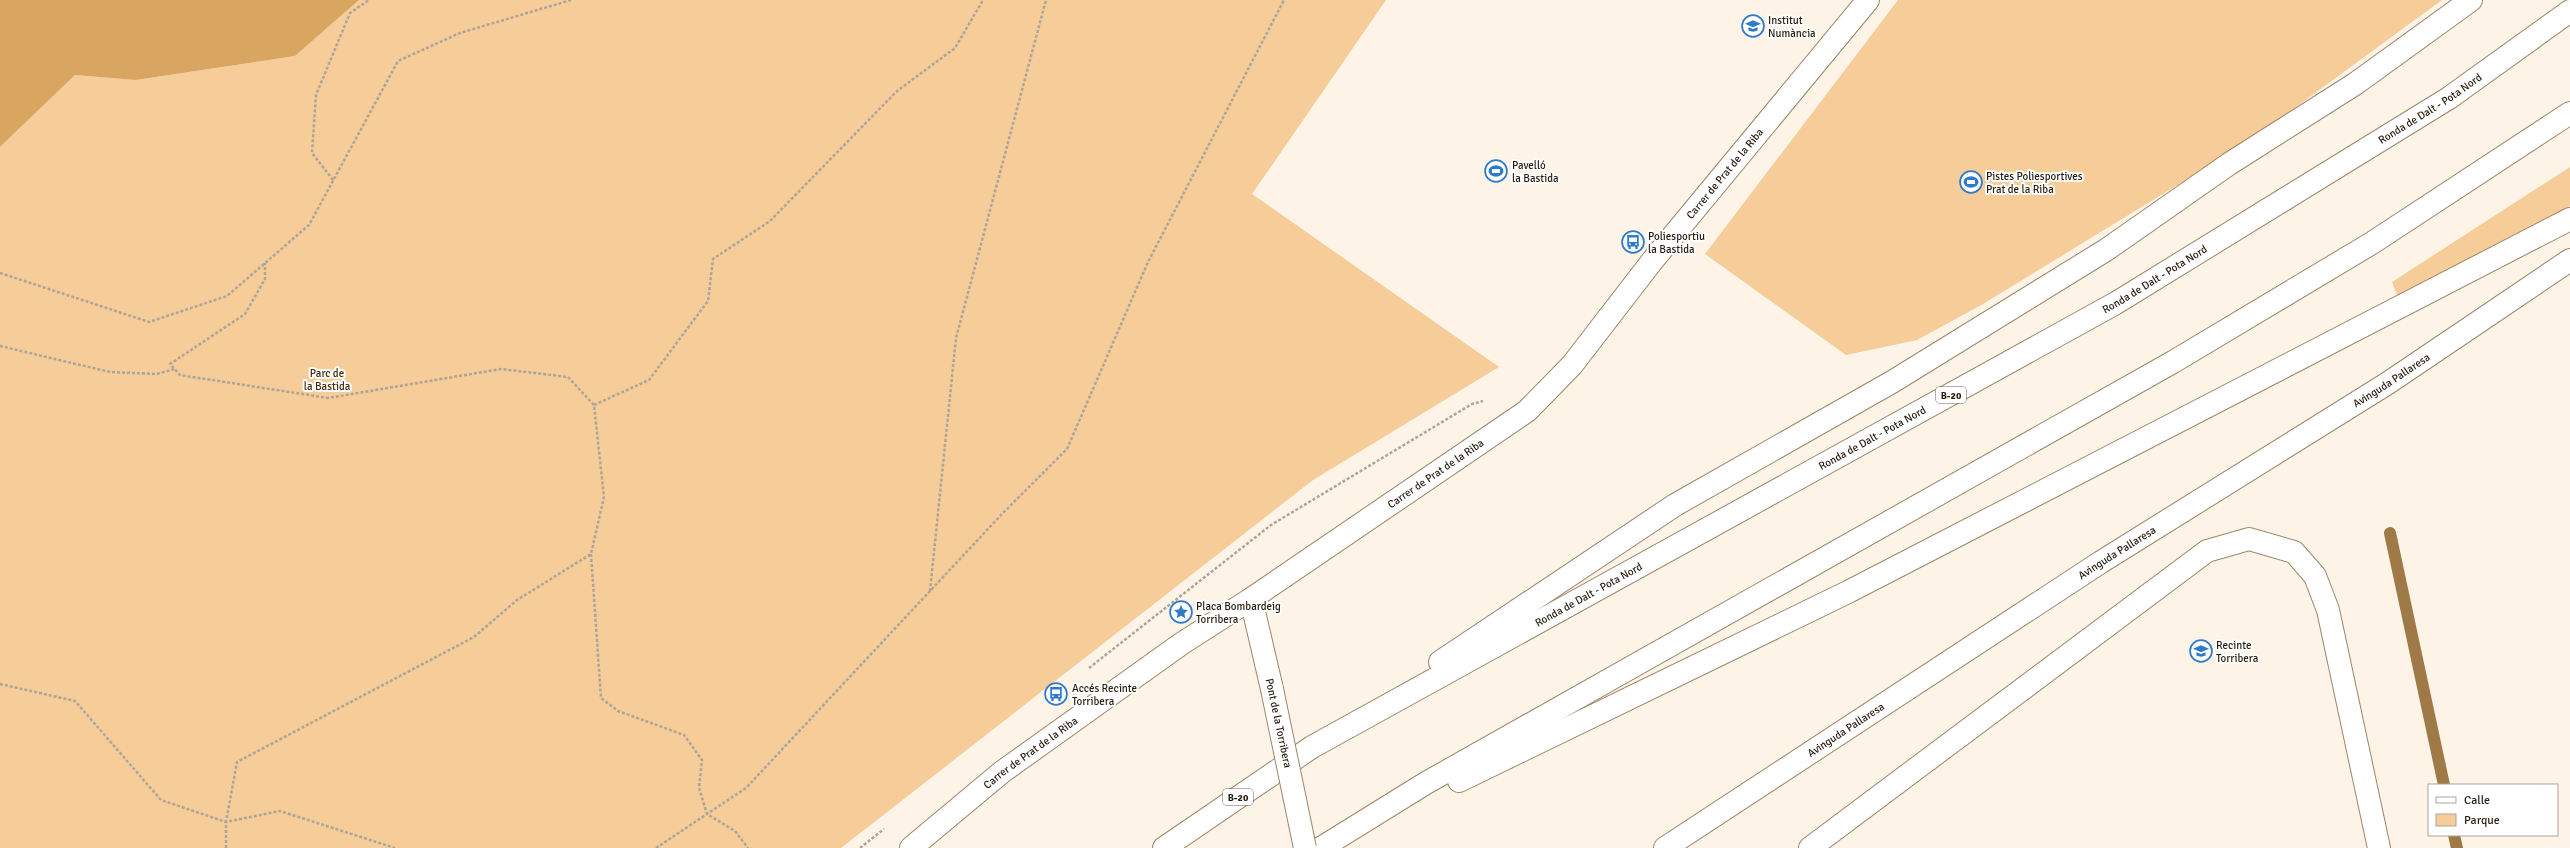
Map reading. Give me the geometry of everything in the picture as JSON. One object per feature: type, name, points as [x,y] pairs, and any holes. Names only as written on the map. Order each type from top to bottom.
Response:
[{"type":"main road","name":"Carrer de Prat de la Riba","points":[[911,848],[1002,772],[1072,721],[1181,644],[1251,599],[1527,411],[1572,365],[1652,260],[1868,0]]},
{"type":"main road","points":[[1312,746],[1675,505],[1892,382],[2106,250],[2229,164],[2355,84],[2471,0]]},
{"type":"main road","name":"Ronda de Dalt - Pota Nord","points":[[1164,848],[1312,746],[2116,303],[2449,98],[2570,11]]},
{"type":"main road","points":[[1325,846],[1426,783],[2180,358],[2372,243],[2570,113]]},
{"type":"main road","points":[[1325,846],[1848,592],[2570,219]]},
{"type":"main road","name":"Avinguda Pallaresa","points":[[1665,848],[2101,562],[2388,383],[2570,260]]},
{"type":"main road","points":[[1810,848],[2207,551],[2249,538],[2294,552],[2315,576],[2328,610],[2379,848]]},
{"type":"main road","name":"Pont de la Torribera","points":[[1251,599],[1272,689],[1305,848]]},
{"type":"path","points":[[333,180],[312,153],[316,95],[350,13],[370,0]]},
{"type":"path","points":[[0,273],[149,322],[227,296],[309,225],[398,61],[460,34],[571,0]]},
{"type":"path","points":[[594,405],[649,380],[708,301],[713,259],[770,221],[897,91],[955,48],[983,0]]},
{"type":"path","points":[[930,591],[956,338],[1046,0]]},
{"type":"path","points":[[656,848],[746,788],[930,591],[1067,449],[1148,262],[1284,0]]},
{"type":"path","points":[[265,263],[265,280],[245,314],[170,364],[180,375],[328,398],[501,368],[568,377],[594,405],[604,497],[591,554],[601,698],[618,711],[684,735],[702,760],[699,788],[707,814],[735,831],[748,848]]},
{"type":"path","points":[[0,346],[110,372],[156,374],[174,369]]},
{"type":"path","points":[[1084,672],[1271,524],[1472,404],[1485,401]]},
{"type":"path","points":[[226,848],[226,822],[237,762],[474,637],[517,600],[591,554]]},
{"type":"path","points":[[0,684],[75,701],[161,800],[226,822],[280,811],[396,848]]},
{"type":"path","points":[[860,848],[885,828]]},
{"type":"green space","name":"Parc de la Bastida","points":[[359,0],[1386,0],[1252,194],[1499,367],[1313,480],[841,848],[0,848],[0,147],[75,75],[136,80],[295,56]]},
{"type":"green space","name":"Pistes Poliesportives Prat de la Riba","points":[[1898,0],[2442,0],[2251,140],[1983,304],[1917,340],[1846,355],[1705,254]]},
{"type":"green space","points":[[2570,167],[2570,206],[2398,297],[2392,282]]},
{"type":"shaded area","points":[[0,0],[359,0],[295,56],[136,80],[75,75],[0,147]]},
{"type":"waterway","points":[[2390,533],[2444,784]]},
{"type":"waterway","points":[[2454,836],[2457,848]]},
{"type":"place","name":"Institut Numància","points":[[1753,26]]},
{"type":"place","name":"Pavelló la Bastida","points":[[1496,171]]},
{"type":"place","name":"Pistes Poliesportives Prat de la Riba","points":[[1971,182]]},
{"type":"place","name":"Poliesportiu la Bastida","points":[[1633,242]]},
{"type":"place","name":"Placa Bombardeig Torribera","points":[[1181,612]]},
{"type":"place","name":"Recinte Torribera","points":[[2201,651]]},
{"type":"place","name":"Accés Recinte Torribera","points":[[1056,694]]}]
